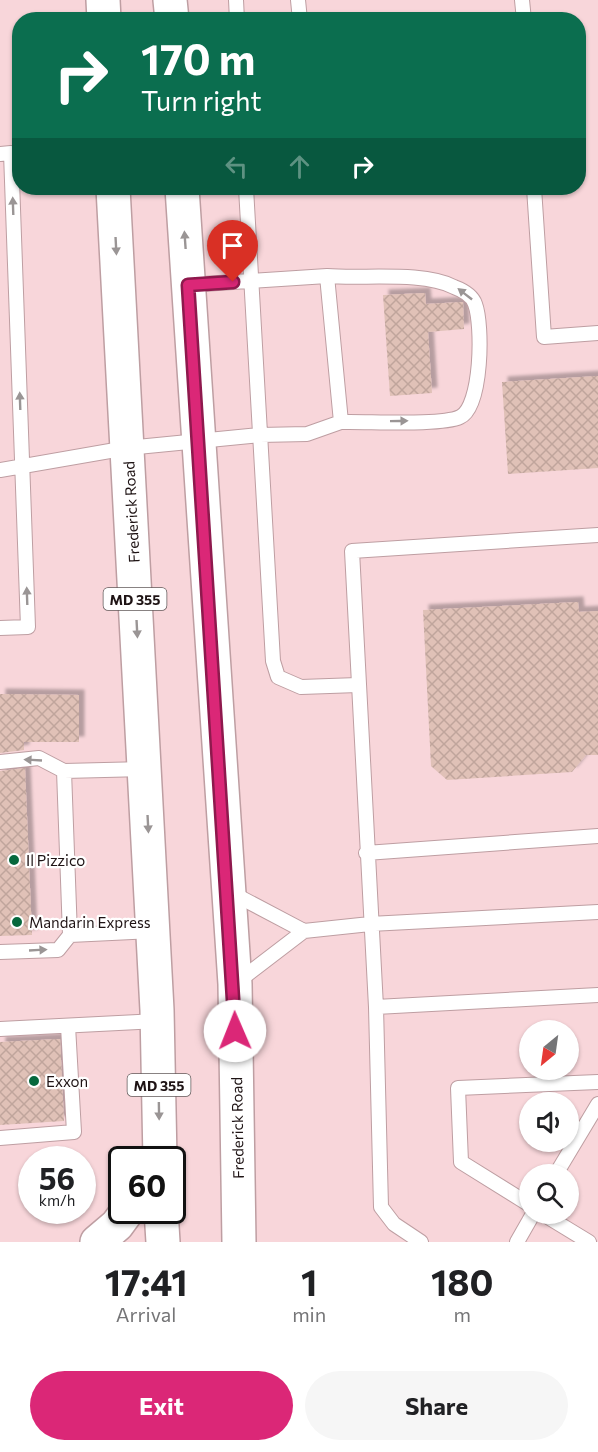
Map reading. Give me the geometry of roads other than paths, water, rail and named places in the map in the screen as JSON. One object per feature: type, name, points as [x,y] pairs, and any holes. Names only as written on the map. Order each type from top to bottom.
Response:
[{"type":"main road","name":"Frederick Road","points":[[113,195],[158,1021],[160,1146]]},
{"type":"main road","name":"Frederick Road","points":[[182,195],[234,984],[239,1242]]},
{"type":"main road","points":[[97,1242],[114,1224]]},
{"type":"main road","points":[[162,1224],[163,1242]]},
{"type":"lane","points":[[0,153],[11,153],[12,158]]},
{"type":"lane","points":[[0,628],[28,627],[16,195]]},
{"type":"lane","points":[[246,195],[273,661],[278,677],[301,687],[358,685]]},
{"type":"lane","points":[[534,195],[544,337],[598,333]]},
{"type":"lane","points":[[0,470],[127,448],[260,435],[307,434],[341,422],[443,420],[461,417],[471,408],[476,390],[478,323],[475,303],[469,295],[432,278],[327,276],[252,279],[188,285]]},
{"type":"lane","points":[[327,276],[341,422]]},
{"type":"lane","points":[[421,1242],[394,1224],[381,1208],[376,1007],[351,551],[598,536]]},
{"type":"lane","points":[[0,762],[39,758],[64,771],[145,769]]},
{"type":"lane","points":[[0,952],[58,950],[70,935],[64,771]]},
{"type":"lane","points":[[366,853],[598,836]]},
{"type":"lane","points":[[228,891],[304,931]]},
{"type":"lane","points":[[234,984],[304,931],[370,924],[598,912]]},
{"type":"lane","points":[[70,935],[153,930]]},
{"type":"lane","points":[[376,1007],[598,995]]},
{"type":"lane","points":[[0,1029],[158,1021]]},
{"type":"lane","points":[[0,1138],[74,1132],[68,1026]]},
{"type":"lane","points":[[519,1198],[461,1162],[458,1088],[598,1082]]},
{"type":"lane","points":[[562,1164],[598,1104]]},
{"type":"lane","points":[[517,1242],[527,1224]]},
{"type":"lane","points":[[559,1224],[589,1242]]},
{"type":"place","name":"Il Pizzico","points":[[14,860]]},
{"type":"place","name":"Mandarin Express","points":[[17,922]]},
{"type":"place","name":"Exxon","points":[[34,1081]]}]
